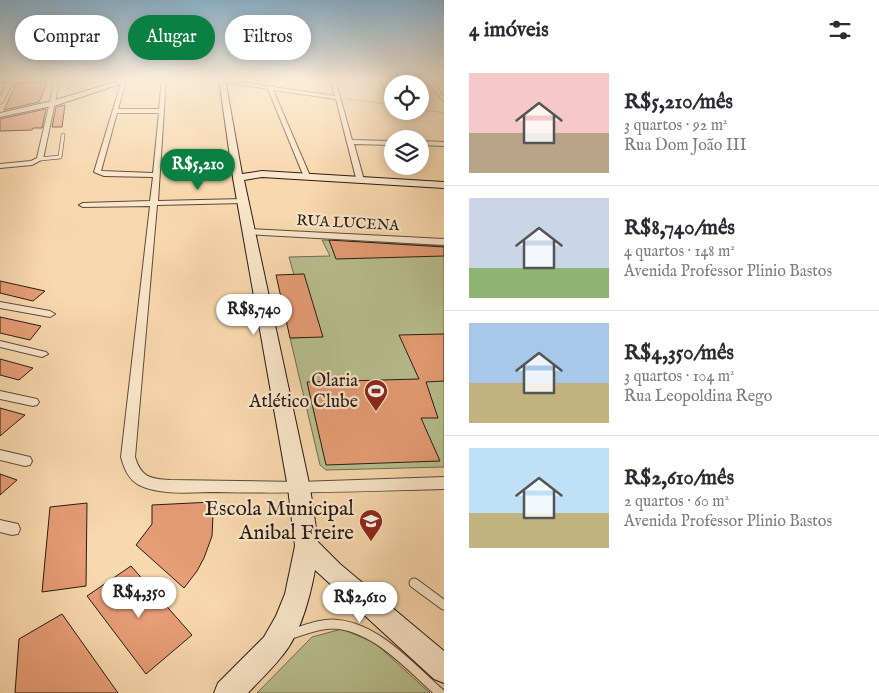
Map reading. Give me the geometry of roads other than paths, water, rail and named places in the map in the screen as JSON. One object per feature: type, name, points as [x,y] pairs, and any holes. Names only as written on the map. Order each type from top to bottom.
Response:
[{"type":"street","points":[[0,115],[16,111]]},
{"type":"street","points":[[0,166],[32,163],[40,159],[52,111]]},
{"type":"street","points":[[115,111],[97,172],[104,174],[157,175]]},
{"type":"street","points":[[162,111],[128,457],[131,471],[138,478],[151,484],[170,486],[299,488],[444,483]]},
{"type":"street","points":[[227,111],[238,178],[299,488],[307,546],[298,594],[286,624],[274,646],[228,693]]},
{"type":"street","points":[[280,111],[306,176]]},
{"type":"street","points":[[342,111],[360,180]]},
{"type":"street","points":[[350,142],[384,143]]},
{"type":"street","points":[[429,143],[444,144]]},
{"type":"street","points":[[238,178],[262,174],[444,185]]},
{"type":"street","points":[[83,205],[243,201]]},
{"type":"street","name":"RUA LUCENA","points":[[250,232],[444,242]]},
{"type":"street","points":[[0,305],[50,314]]},
{"type":"street","points":[[0,344],[42,354]]},
{"type":"street","points":[[0,395],[33,402]]},
{"type":"street","points":[[0,455],[25,461]]},
{"type":"street","points":[[307,546],[331,571],[444,669]]},
{"type":"lane","points":[[40,159],[60,157],[63,135]]},
{"type":"lane","points":[[414,583],[444,605]]},
{"type":"lane","points":[[274,646],[292,634],[317,626],[334,624],[355,629],[369,635],[380,643],[440,693]]},
{"type":"place","name":"Olaria Atlético Clube","points":[[376,412]]},
{"type":"place","name":"Escola Municipal Anibal Freire","points":[[371,542]]}]
